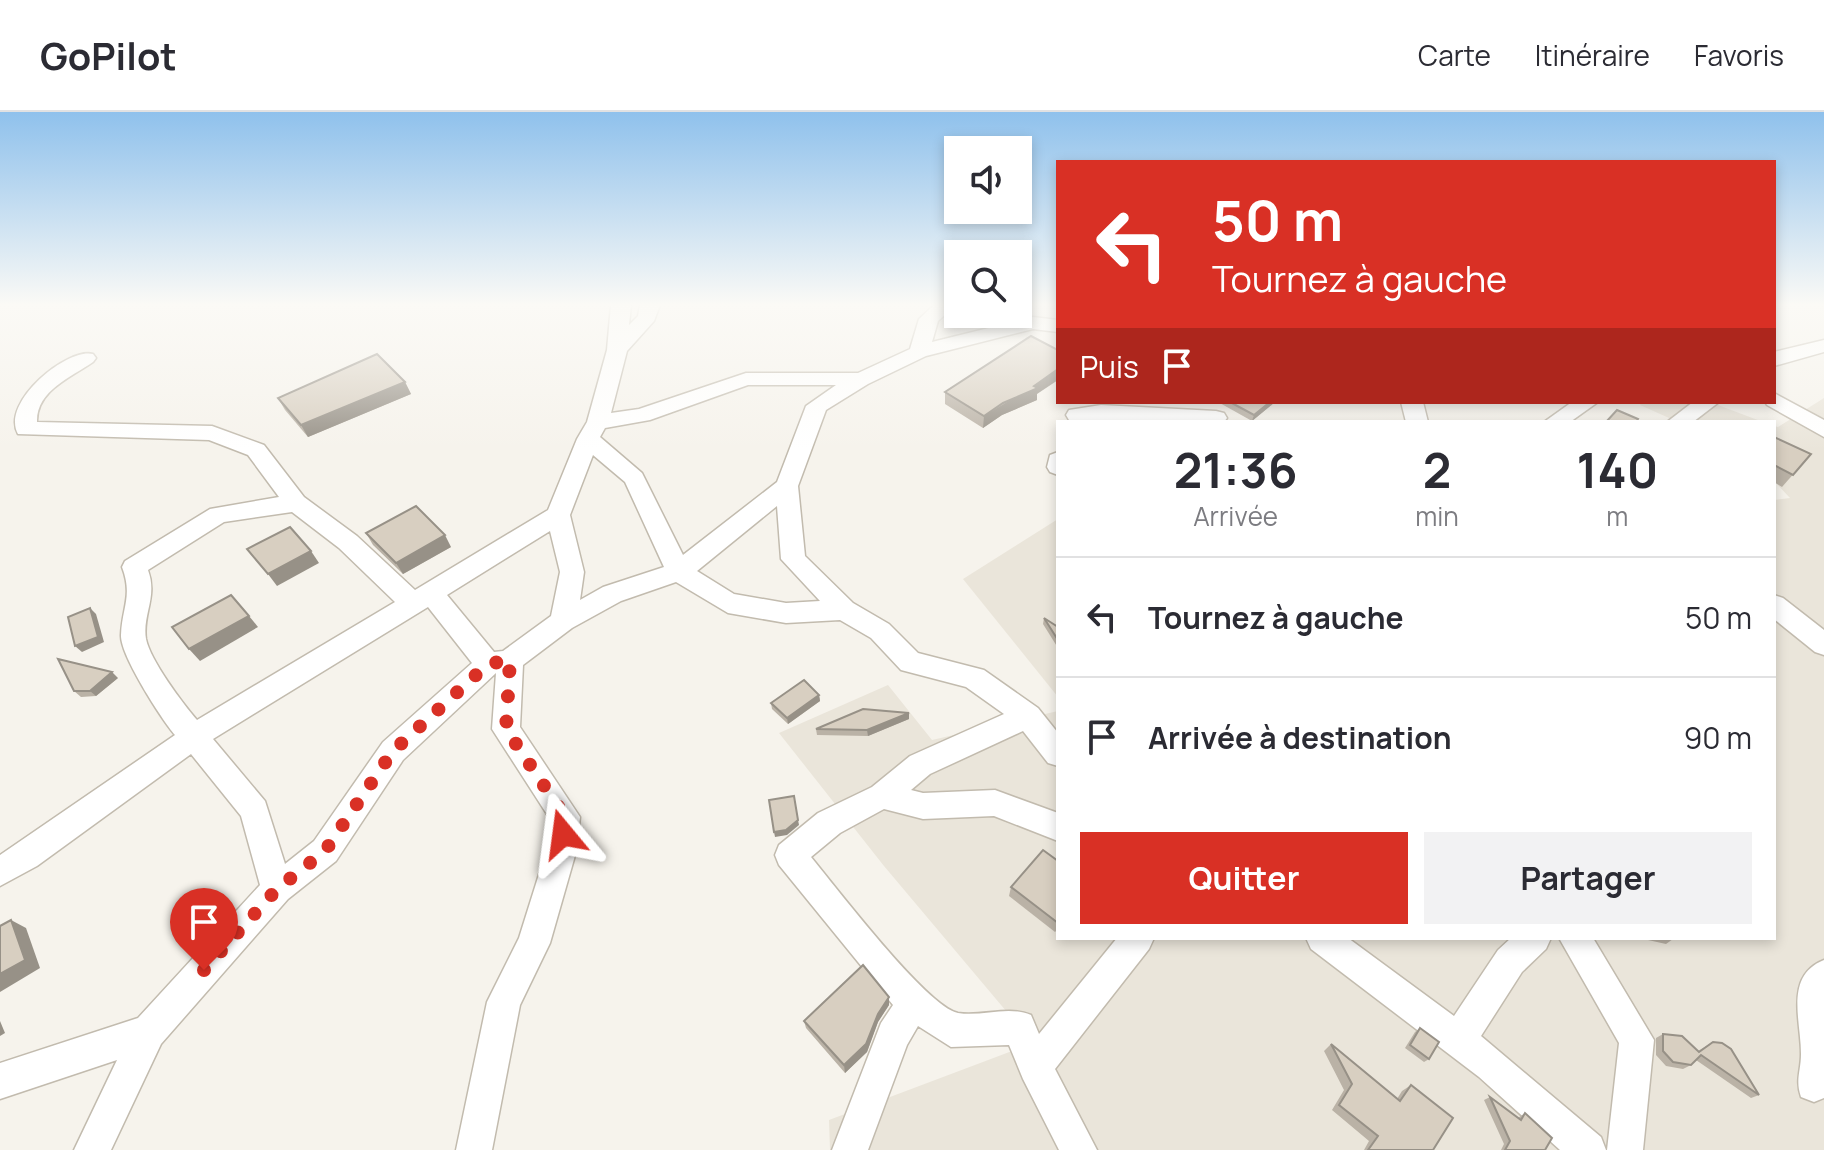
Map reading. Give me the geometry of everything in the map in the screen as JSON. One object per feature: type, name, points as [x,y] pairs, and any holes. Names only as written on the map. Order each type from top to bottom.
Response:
[{"type":"street","points":[[563,621],[572,572],[558,515],[593,430],[616,353]]},
{"type":"street","points":[[916,353],[861,379],[817,406],[787,486],[793,559],[844,610],[880,631],[910,662],[974,678],[1028,716],[1056,751]]},
{"type":"street","points":[[86,358],[38,390],[26,408],[26,429],[212,433],[256,450],[296,503],[499,662],[506,729],[565,817],[561,852],[534,943],[504,1002],[474,1150]]},
{"type":"street","points":[[593,430],[720,388],[754,396],[813,390],[861,379]]},
{"type":"street","points":[[1776,401],[1824,430]]},
{"type":"street","points":[[1074,413],[1092,404]]},
{"type":"street","points":[[1188,404],[1220,420]]},
{"type":"street","points":[[1558,420],[1584,404]]},
{"type":"street","points":[[1681,420],[1705,404]]},
{"type":"street","points":[[1074,413],[1220,420]]},
{"type":"street","points":[[593,430],[634,478],[679,572],[728,603],[786,613],[844,610]]},
{"type":"street","points":[[92,1150],[149,1032],[277,889],[325,851],[393,751],[499,662],[612,594],[679,572],[787,486]]},
{"type":"street","points":[[277,889],[254,810],[165,702],[133,639],[141,585],[134,567],[218,515],[296,503]]},
{"type":"street","points":[[0,872],[195,736],[422,599],[486,556],[558,515]]},
{"type":"street","points":[[1776,607],[1824,645]]},
{"type":"street","points":[[1028,716],[920,765],[882,796],[829,823],[790,855],[914,1002],[951,1030],[1019,1027],[1035,1067],[1079,1150]]},
{"type":"street","points":[[882,796],[923,806],[995,803],[1056,826]]},
{"type":"street","points":[[1035,1067],[1136,940]]},
{"type":"street","points":[[1325,940],[1458,1040],[1588,1150]]},
{"type":"street","points":[[1458,1040],[1510,961],[1533,940]]},
{"type":"street","points":[[1576,940],[1637,1040],[1625,1150]]},
{"type":"street","points":[[1814,1084],[1819,1057],[1813,991],[1824,976]]},
{"type":"street","points":[[850,1150],[893,1035],[914,1002]]},
{"type":"street","points":[[0,1081],[149,1032]]},
{"type":"shaded area","points":[[1824,398],[1824,1150],[830,1150],[829,1120],[1033,1043],[884,866],[779,733],[888,685],[932,740],[1056,711],[1056,940],[1776,940],[1776,500],[1790,498],[1776,483],[1778,427]]},
{"type":"shaded area","points":[[1715,404],[1758,420],[1674,420],[1640,405]]},
{"type":"shaded area","points":[[1056,520],[1056,695],[963,579]]},
{"type":"building","points":[[1004,353],[1056,353],[1056,370],[1034,386],[1038,388],[1003,403],[984,416],[945,392]]},
{"type":"building","points":[[377,354],[405,382],[301,425],[278,398]]},
{"type":"building","points":[[1234,404],[1268,404],[1254,415]]},
{"type":"building","points":[[1617,410],[1638,419],[1637,420],[1608,420]]},
{"type":"building","points":[[1776,438],[1811,454],[1793,475],[1776,466]]},
{"type":"building","points":[[416,506],[445,535],[396,563],[366,533]]},
{"type":"building","points":[[290,527],[311,551],[268,574],[247,549]]},
{"type":"building","points":[[231,595],[249,616],[189,649],[172,627]]},
{"type":"building","points":[[90,608],[98,637],[75,646],[68,617]]},
{"type":"building","points":[[1044,618],[1056,626],[1056,637]]},
{"type":"building","points":[[58,659],[112,672],[90,691],[74,691]]},
{"type":"building","points":[[804,680],[819,695],[787,718],[771,703]]},
{"type":"building","points":[[863,709],[909,713],[867,730],[816,729]]},
{"type":"building","points":[[794,796],[798,820],[786,830],[774,832],[769,800]]},
{"type":"building","points":[[1043,850],[1056,860],[1056,921],[1011,887]]},
{"type":"building","points":[[11,920],[25,960],[0,974],[0,926]]},
{"type":"building","points":[[863,965],[889,997],[878,1014],[866,1044],[844,1065],[804,1021]]},
{"type":"building","points":[[1420,1028],[1439,1042],[1429,1059],[1410,1045]]},
{"type":"building","points":[[1663,1034],[1682,1036],[1699,1052],[1713,1042],[1722,1043],[1731,1049],[1759,1095],[1701,1055],[1691,1065],[1673,1062],[1663,1051]]},
{"type":"building","points":[[1331,1044],[1400,1101],[1411,1085],[1453,1118],[1433,1150],[1368,1150],[1378,1136],[1339,1105],[1352,1084]]},
{"type":"building","points":[[1490,1097],[1521,1120],[1525,1113],[1552,1138],[1545,1150],[1505,1150],[1510,1141]]},
{"type":"route","points":[[204,970],[277,889],[325,851],[393,751],[488,664],[510,660],[506,729],[565,817],[563,834]]}]
